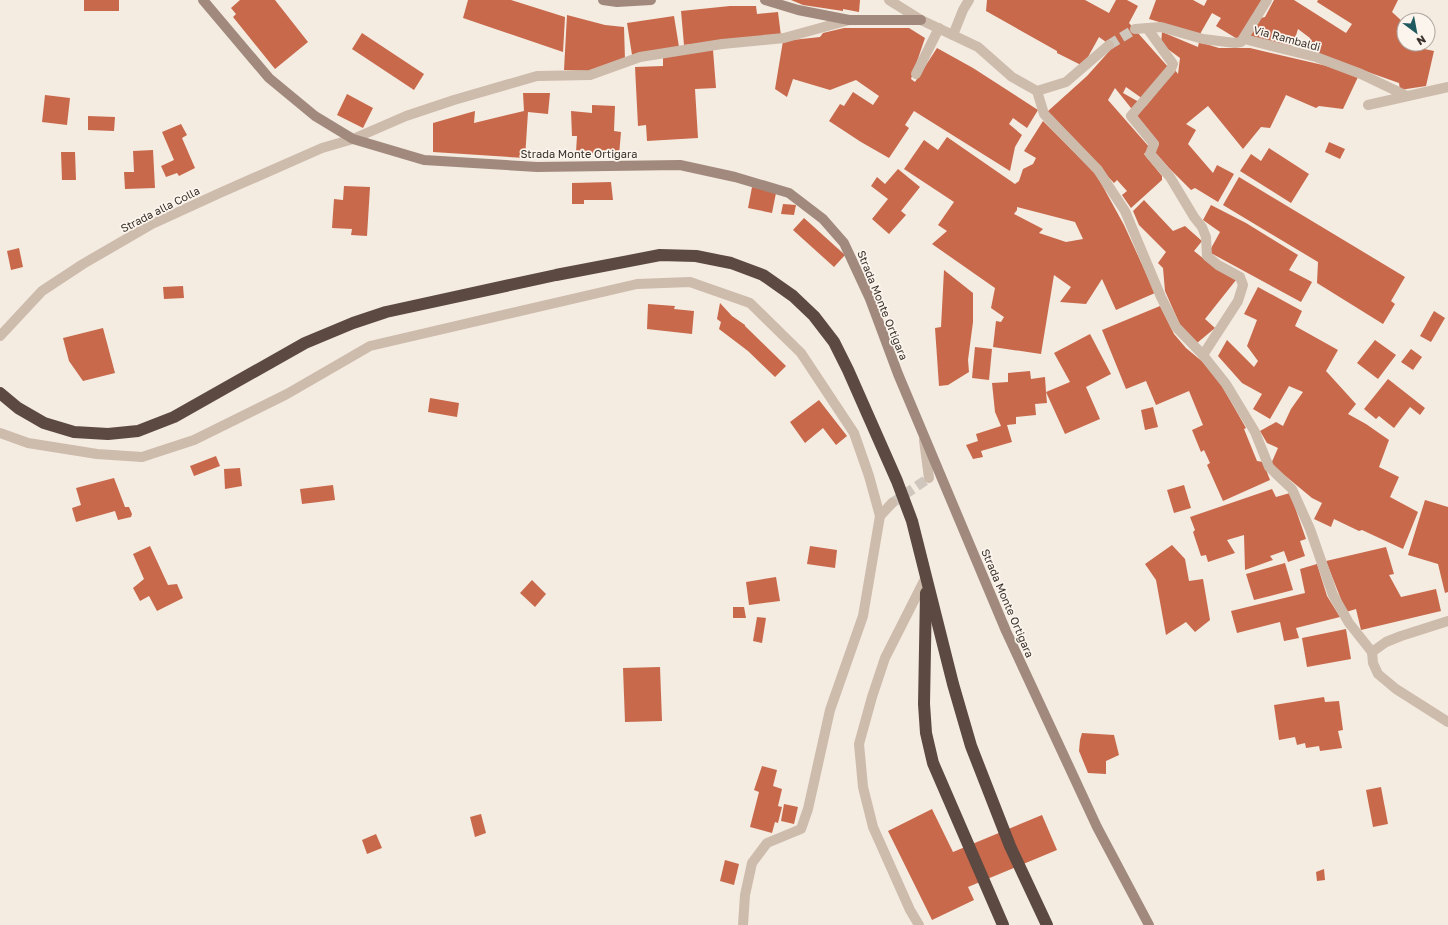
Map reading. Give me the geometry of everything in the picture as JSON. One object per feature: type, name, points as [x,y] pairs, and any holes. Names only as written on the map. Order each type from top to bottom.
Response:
[{"type":"highway","points":[[0,393],[18,408],[44,423],[74,432],[108,434],[138,431],[174,417],[305,343],[353,323],[386,312],[556,275],[660,255],[696,256],[731,263],[763,275],[793,296],[814,316],[834,342],[897,481],[912,521],[971,746],[1010,846],[1047,925]]},
{"type":"highway","points":[[926,578],[924,704],[926,733],[933,763],[1003,925]]},
{"type":"main road","name":"Strada Monte Ortigara","points":[[204,0],[269,78],[316,116],[353,139],[424,160],[537,167],[680,165],[735,177],[789,193],[823,219],[844,243],[870,299],[898,374],[1006,631],[1097,827],[1149,925]]},
{"type":"main road","points":[[603,0],[617,2],[651,0]]},
{"type":"main road","points":[[765,0],[798,10],[849,20],[921,20]]},
{"type":"street","points":[[889,0],[921,20],[978,47],[1012,77],[1037,91],[1044,114],[1098,170],[1125,211],[1161,297],[1176,327],[1203,355],[1226,384],[1255,432],[1269,467],[1292,489],[1310,529],[1333,595],[1349,623],[1372,652],[1373,662],[1378,674],[1396,689],[1448,722]]},
{"type":"street","points":[[953,35],[963,10],[969,0]]},
{"type":"street","points":[[1244,39],[1267,0]]},
{"type":"street","name":"Strada alla Colla","points":[[2,335],[42,291],[83,264],[152,224],[322,148],[353,139],[406,116],[454,100],[537,76],[590,75],[640,58],[722,44],[784,38],[849,20]]},
{"type":"street","name":"Via Rambaldi","points":[[1134,29],[1161,27],[1203,39],[1235,43],[1241,42],[1244,39],[1316,57],[1361,74],[1407,96]]},
{"type":"street","points":[[916,74],[939,28]]},
{"type":"street","points":[[1147,28],[1173,64],[1172,69],[1131,116],[1154,144],[1150,154],[1170,177],[1194,217],[1202,227],[1206,237],[1207,256],[1218,265],[1240,277],[1243,285],[1238,301],[1203,355]]},
{"type":"street","points":[[1037,91],[1066,82],[1109,45]]},
{"type":"street","points":[[1368,105],[1448,87]]},
{"type":"street","points":[[0,433],[28,443],[97,454],[142,457],[194,440],[287,394],[370,346],[637,284],[690,282],[750,303],[801,353],[854,433],[880,516],[863,616],[830,710],[808,809],[801,829],[767,843],[752,863],[745,895],[743,925]]},
{"type":"street","points":[[922,431],[929,478]]},
{"type":"street","points":[[880,516],[892,503]]},
{"type":"street","points":[[919,925],[910,910],[873,827],[863,787],[859,744],[885,658],[926,578]]},
{"type":"street","points":[[1372,652],[1386,642],[1448,621]]},
{"type":"building","points":[[84,0],[119,0],[119,11],[84,11]]},
{"type":"building","points":[[240,0],[275,0],[308,42],[275,69],[233,17],[236,14],[231,8]]},
{"type":"building","points":[[468,0],[511,0],[565,17],[563,52],[463,18]]},
{"type":"building","points":[[791,0],[860,0],[859,12],[803,5]]},
{"type":"building","points":[[987,0],[1085,0],[1109,13],[1116,0],[1127,0],[1138,6],[1129,23],[1169,68],[1143,99],[1126,87],[1123,93],[1146,106],[1175,70],[1178,74],[1180,58],[1161,44],[1162,32],[1198,47],[1199,42],[1219,48],[1250,48],[1327,66],[1358,77],[1343,109],[1319,106],[1316,108],[1286,95],[1270,128],[1261,127],[1243,149],[1208,106],[1186,124],[1196,130],[1188,144],[1213,173],[1217,165],[1234,174],[1218,202],[1195,188],[1191,190],[1169,168],[1154,151],[1159,143],[1115,88],[1108,100],[1150,148],[1144,154],[1162,176],[1162,180],[1131,208],[1122,195],[1127,191],[1117,180],[1114,183],[1047,112],[1087,76],[1113,47],[1099,37],[1083,66],[1057,53],[1057,51],[986,11]]},
{"type":"building","points":[[1156,0],[1193,0],[1204,6],[1207,0],[1262,0],[1239,40],[1216,26],[1221,18],[1212,13],[1200,34],[1149,19]]},
{"type":"building","points":[[1274,0],[1294,0],[1346,33],[1352,24],[1317,2],[1318,0],[1398,0],[1392,12],[1396,16],[1396,52],[1434,52],[1426,86],[1400,90],[1399,83],[1311,50],[1310,38],[1298,29],[1292,48],[1250,36],[1261,18],[1265,17]]},
{"type":"building","points":[[730,6],[756,6],[757,14],[778,12],[781,36],[684,45],[681,11]]},
{"type":"building","points":[[567,15],[605,25],[624,27],[625,60],[588,71],[564,70]]},
{"type":"building","points":[[674,16],[679,47],[632,55],[627,23]]},
{"type":"building","points":[[844,28],[909,28],[925,38],[911,79],[915,82],[937,48],[973,68],[1038,110],[1027,128],[1013,118],[1009,124],[1022,135],[1015,147],[1010,171],[914,111],[905,125],[909,128],[889,158],[861,142],[829,121],[840,104],[844,106],[853,92],[873,105],[879,96],[856,80],[830,90],[793,79],[787,97],[775,89],[783,41],[820,37],[823,33]]},
{"type":"building","points":[[362,33],[424,74],[414,90],[352,49]]},
{"type":"building","points":[[713,50],[716,88],[695,89],[698,138],[647,141],[646,125],[638,126],[635,67],[663,66],[663,56]]},
{"type":"building","points":[[523,93],[550,93],[548,114],[528,112],[525,158],[433,152],[433,123],[475,111],[474,123],[524,111]]},
{"type":"building","points":[[347,94],[373,108],[363,128],[337,115]]},
{"type":"building","points":[[45,95],[70,98],[67,125],[42,122]]},
{"type":"building","points":[[592,105],[615,106],[614,131],[621,132],[619,155],[576,152],[577,136],[572,136],[571,111],[592,113]]},
{"type":"building","points":[[88,116],[115,117],[114,131],[88,130]]},
{"type":"building","points":[[1043,121],[1096,174],[1124,225],[1155,293],[1116,310],[1102,279],[1086,304],[1060,302],[1071,287],[1054,275],[1041,354],[993,347],[996,321],[1001,322],[1004,317],[991,308],[995,288],[932,244],[947,231],[938,225],[954,202],[904,169],[924,140],[938,150],[947,137],[1015,184],[1019,181],[1023,169],[1033,164],[1036,158],[1024,151]],"holes":[[[1017,207],[1075,222],[1083,239],[1066,242],[1039,233],[1043,229],[1014,214]]]},
{"type":"building","points":[[181,124],[187,135],[182,138],[195,168],[179,176],[177,173],[166,177],[161,166],[174,160],[162,132]]},
{"type":"building","points":[[1329,142],[1345,149],[1340,159],[1325,152]]},
{"type":"building","points":[[1269,148],[1309,174],[1291,203],[1240,171],[1251,154],[1261,161]]},
{"type":"building","points":[[153,150],[155,188],[125,189],[124,172],[134,172],[133,151]]},
{"type":"building","points":[[61,152],[75,152],[76,180],[62,180]]},
{"type":"building","points":[[898,169],[920,187],[901,211],[906,215],[889,234],[872,219],[888,199],[871,186],[877,177],[885,184]]},
{"type":"building","points":[[1239,177],[1405,277],[1391,301],[1395,304],[1383,324],[1317,283],[1318,262],[1223,205]]},
{"type":"building","points":[[611,182],[613,200],[584,200],[584,204],[572,204],[572,183]]},
{"type":"building","points":[[344,186],[370,187],[367,236],[351,235],[352,229],[332,228],[334,199],[343,200]]},
{"type":"building","points":[[752,187],[776,193],[772,213],[748,208]]},
{"type":"building","points":[[1144,200],[1173,231],[1185,226],[1202,241],[1194,251],[1214,267],[1236,280],[1205,319],[1215,328],[1197,343],[1181,327],[1165,291],[1163,268],[1158,263],[1166,252],[1139,225],[1133,211]]},
{"type":"building","points":[[783,204],[796,205],[794,215],[781,214]]},
{"type":"building","points":[[1211,205],[1246,223],[1298,255],[1289,270],[1312,282],[1301,302],[1209,252],[1220,232],[1203,220]]},
{"type":"building","points":[[804,218],[845,255],[834,267],[793,230]]},
{"type":"building","points":[[19,248],[23,267],[11,270],[7,251]]},
{"type":"building","points":[[944,270],[973,293],[973,322],[968,360],[969,372],[948,385],[939,386],[935,328],[941,327]]},
{"type":"building","points":[[183,286],[184,298],[164,299],[163,287]]},
{"type":"building","points":[[1258,287],[1302,311],[1295,326],[1338,350],[1326,371],[1356,404],[1348,414],[1389,440],[1379,467],[1399,477],[1390,497],[1418,512],[1403,549],[1334,519],[1331,527],[1314,519],[1322,503],[1312,498],[1271,464],[1278,448],[1267,443],[1260,431],[1276,422],[1283,426],[1291,409],[1303,392],[1289,386],[1270,419],[1253,409],[1262,394],[1242,383],[1218,356],[1227,340],[1254,367],[1258,361],[1247,346],[1257,320],[1244,314]]},
{"type":"building","points":[[720,303],[732,316],[745,325],[786,366],[775,377],[748,351],[719,329],[721,322],[717,319]]},
{"type":"building","points":[[648,304],[675,306],[674,309],[694,311],[692,334],[647,329]]},
{"type":"building","points":[[1160,306],[1174,334],[1186,348],[1210,368],[1219,381],[1246,428],[1244,429],[1257,461],[1263,462],[1270,480],[1223,501],[1207,465],[1210,463],[1204,450],[1201,452],[1192,430],[1203,425],[1189,391],[1156,405],[1146,381],[1126,389],[1102,330]]},
{"type":"building","points":[[1434,311],[1445,318],[1431,342],[1420,336]]},
{"type":"building","points":[[103,328],[115,373],[83,381],[69,361],[63,338]]},
{"type":"building","points":[[1090,334],[1111,374],[1086,387],[1100,419],[1065,434],[1046,392],[1070,382],[1054,353]]},
{"type":"building","points":[[1375,340],[1396,355],[1378,379],[1357,363]]},
{"type":"building","points":[[975,347],[992,349],[989,380],[972,378]]},
{"type":"building","points":[[1411,349],[1422,357],[1413,370],[1401,362]]},
{"type":"building","points":[[1030,371],[1031,379],[1045,377],[1047,403],[1035,404],[1036,415],[1016,417],[1016,424],[1007,425],[1012,442],[981,451],[983,457],[973,459],[966,445],[978,441],[976,434],[1001,426],[995,412],[992,383],[1008,382],[1008,373]]},
{"type":"building","points":[[1388,379],[1425,408],[1420,415],[1410,407],[1394,428],[1379,416],[1376,419],[1364,409]]},
{"type":"building","points":[[430,398],[459,403],[457,417],[428,412]]},
{"type":"building","points":[[819,400],[847,436],[836,445],[823,428],[805,443],[790,422]]},
{"type":"building","points":[[1153,407],[1158,427],[1145,430],[1141,410]]},
{"type":"building","points":[[216,456],[220,466],[194,476],[190,466]]},
{"type":"building","points":[[240,468],[242,486],[225,489],[224,469]]},
{"type":"building","points":[[114,478],[125,507],[129,507],[132,514],[131,517],[118,520],[115,511],[76,522],[72,508],[81,505],[76,488]]},
{"type":"building","points":[[333,485],[335,500],[302,504],[300,489]]},
{"type":"building","points":[[1184,485],[1191,508],[1174,513],[1167,490]]},
{"type":"building","points":[[1272,489],[1276,497],[1290,493],[1306,539],[1300,541],[1305,556],[1288,562],[1284,551],[1270,556],[1273,560],[1245,570],[1244,535],[1227,540],[1235,553],[1208,562],[1206,555],[1201,556],[1193,532],[1195,530],[1190,517]]},
{"type":"building","points":[[1425,500],[1448,507],[1448,592],[1445,593],[1438,564],[1408,555]]},
{"type":"building","points":[[1172,545],[1185,559],[1189,581],[1203,579],[1210,620],[1195,632],[1186,622],[1166,635],[1156,580],[1145,564]]},
{"type":"building","points":[[150,546],[168,585],[177,584],[183,598],[157,611],[149,596],[140,601],[133,588],[144,579],[133,554]]},
{"type":"building","points":[[810,546],[837,550],[835,568],[807,564]]},
{"type":"building","points":[[1386,547],[1394,574],[1389,575],[1401,597],[1436,589],[1441,611],[1361,630],[1356,609],[1346,612],[1326,561]]},
{"type":"building","points":[[1285,563],[1293,590],[1254,600],[1246,574]]},
{"type":"building","points":[[1317,564],[1327,596],[1340,617],[1296,628],[1299,638],[1284,641],[1280,622],[1237,633],[1231,611],[1305,593],[1300,569]]},
{"type":"building","points":[[776,577],[780,601],[749,605],[746,582]]},
{"type":"building","points":[[532,580],[546,594],[535,607],[520,593]]},
{"type":"building","points":[[733,607],[744,607],[746,618],[733,618]]},
{"type":"building","points":[[757,617],[766,618],[762,643],[753,641]]},
{"type":"building","points":[[1346,629],[1351,659],[1307,667],[1302,638]]},
{"type":"building","points":[[660,667],[662,721],[625,722],[623,668]]},
{"type":"building","points":[[1324,697],[1325,702],[1339,701],[1343,730],[1338,731],[1342,748],[1320,751],[1319,746],[1306,748],[1305,743],[1297,745],[1295,737],[1279,740],[1274,705]]},
{"type":"building","points":[[1082,733],[1114,735],[1119,755],[1106,761],[1106,774],[1088,773],[1079,751]]},
{"type":"building","points":[[762,766],[777,770],[773,786],[782,789],[778,806],[782,807],[778,823],[775,822],[772,833],[750,827],[759,792],[754,790]]},
{"type":"building","points":[[1381,787],[1388,824],[1373,827],[1366,790]]},
{"type":"building","points":[[784,804],[798,807],[794,824],[781,821]]},
{"type":"building","points":[[932,809],[953,852],[1042,815],[1057,850],[968,887],[974,900],[932,920],[888,831]]},
{"type":"building","points":[[481,814],[486,833],[475,837],[470,817]]},
{"type":"building","points":[[376,834],[382,848],[367,854],[362,840]]},
{"type":"building","points":[[725,860],[739,864],[734,885],[720,881]]},
{"type":"building","points":[[1324,869],[1325,880],[1317,881],[1316,872]]},
{"type":"tunnel","points":[[1109,45],[1135,29]]},
{"type":"tunnel","points":[[892,503],[929,478]]}]
